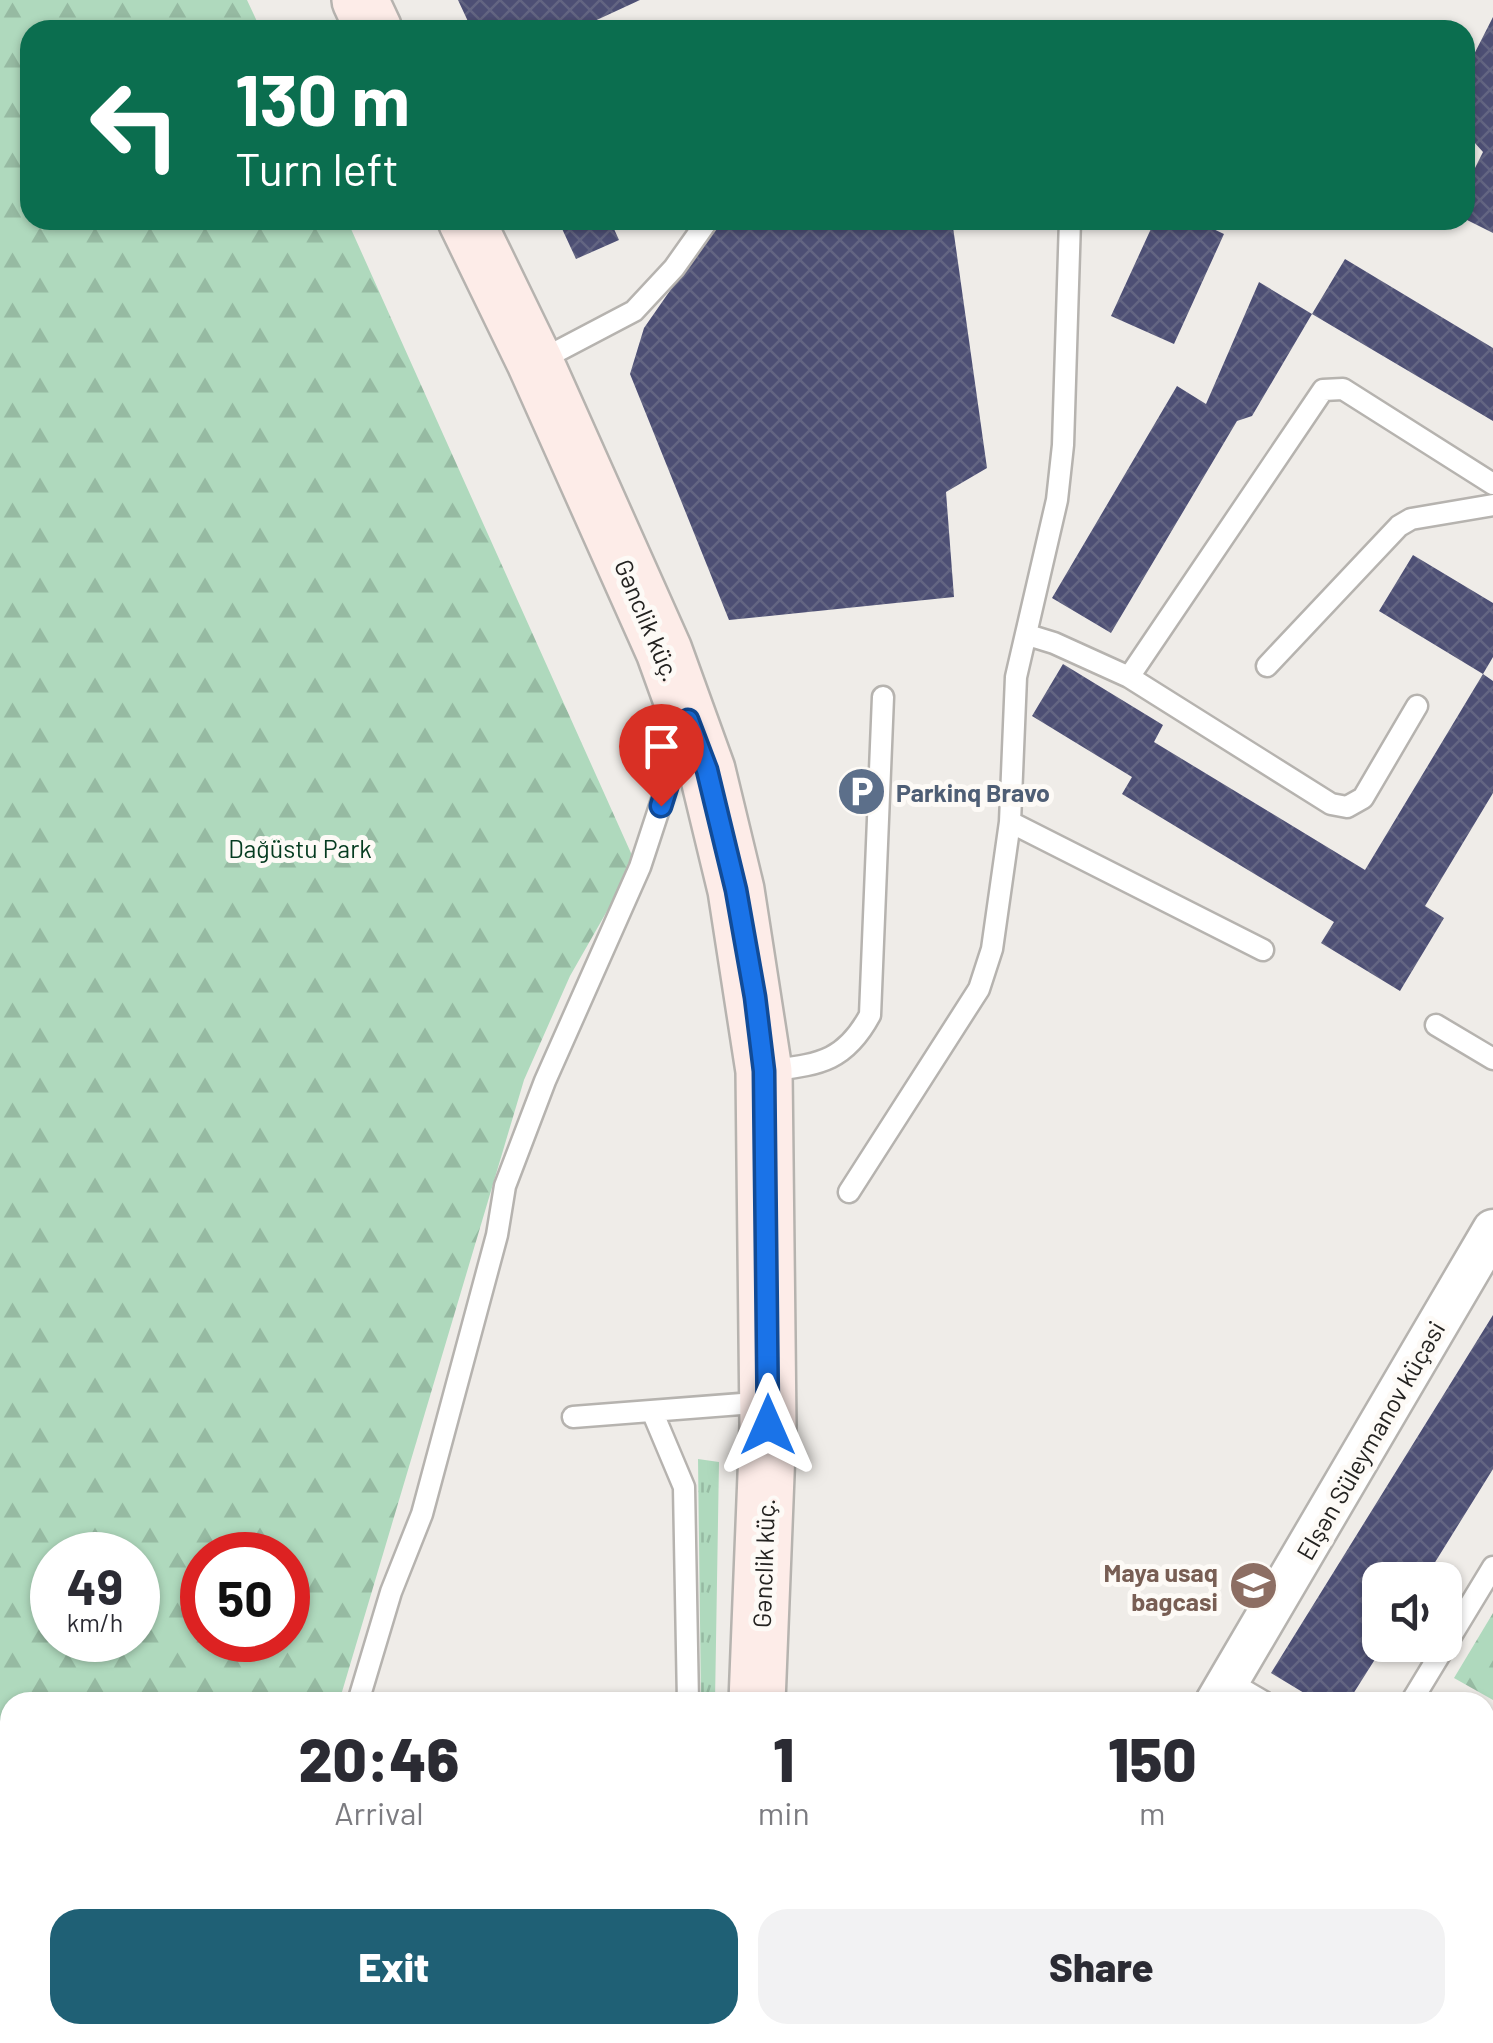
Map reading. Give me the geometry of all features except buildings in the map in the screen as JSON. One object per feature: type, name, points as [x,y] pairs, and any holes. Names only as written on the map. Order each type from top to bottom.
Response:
[{"type":"main road","name":"Gənclik küç.","points":[[471,230],[535,362],[664,651],[707,770],[736,890],[764,1071],[768,1402],[758,1692]]},
{"type":"street","name":"Elşən Süleymanov küçəsi","points":[[1222,1692],[1493,1230]]},
{"type":"lane","points":[[535,362],[634,311],[674,268],[701,230]]},
{"type":"lane","points":[[850,1192],[979,988],[992,949],[1010,822],[1016,677],[1057,500],[1063,446],[1070,230]]},
{"type":"lane","points":[[1129,677],[1323,390],[1343,389],[1493,484]]},
{"type":"lane","points":[[1267,666],[1398,526],[1411,519],[1493,505]]},
{"type":"lane","points":[[1028,635],[1054,642],[1129,677],[1331,804],[1347,807],[1362,798],[1418,706]]},
{"type":"lane","points":[[764,1071],[811,1065],[839,1055],[856,1040],[870,1015],[883,697]]},
{"type":"lane","points":[[361,1692],[391,1592],[422,1514],[496,1235],[505,1186],[545,1082],[640,868],[688,720]]},
{"type":"lane","points":[[1010,822],[1264,950]]},
{"type":"lane","points":[[1436,1025],[1493,1059]]},
{"type":"lane","points":[[573,1417],[768,1402]]},
{"type":"lane","points":[[652,1411],[684,1487],[688,1692]]},
{"type":"lane","points":[[1417,1692],[1493,1567]]},
{"type":"green space","name":"Dağüstu Park","points":[[0,0],[247,0],[256,20],[20,20],[20,230],[351,230],[635,862],[570,976],[524,1080],[342,1692],[0,1692]]},
{"type":"green space","points":[[698,1459],[719,1462],[715,1692],[701,1692]]},
{"type":"green space","points":[[1493,1613],[1493,1692],[1479,1692],[1454,1678]]},
{"type":"place","name":"Parkinq Bravo","points":[[861,792]]},
{"type":"place","name":"Maya usaq bagcasi","points":[[1253,1586]]},
{"type":"route","points":[[661,806],[688,720],[707,770],[736,890],[764,1071],[768,1425]]}]
